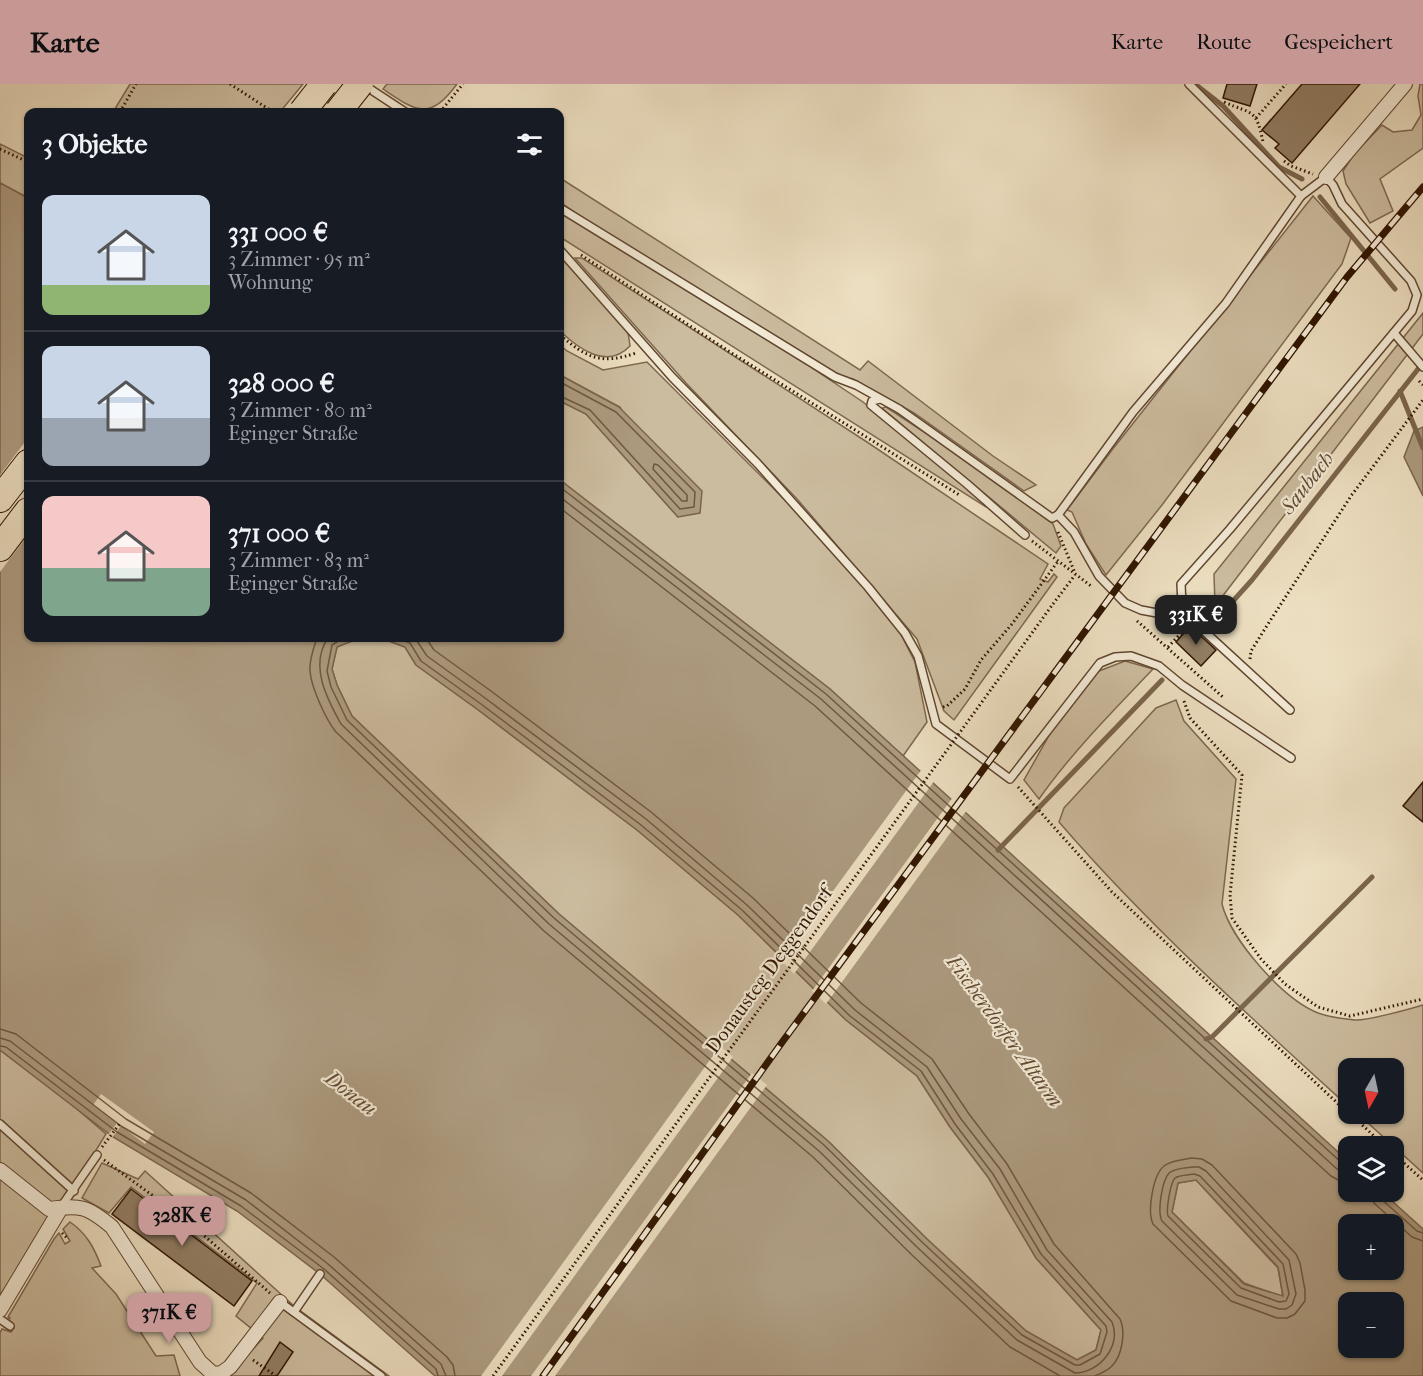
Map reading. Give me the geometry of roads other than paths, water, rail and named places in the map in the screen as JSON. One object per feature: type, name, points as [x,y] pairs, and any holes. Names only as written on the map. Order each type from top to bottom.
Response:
[{"type":"highway","points":[[305,108],[324,84]]},
{"type":"highway","points":[[341,108],[361,84]]},
{"type":"highway","points":[[0,499],[24,468]]},
{"type":"highway","points":[[0,548],[24,516]]},
{"type":"street","points":[[1326,177],[1405,84]]},
{"type":"street","points":[[0,1170],[49,1209],[81,1206],[99,1216],[112,1227],[200,1362],[212,1373],[220,1374],[225,1371],[280,1302]]},
{"type":"street","points":[[0,1310],[61,1208]]},
{"type":"lane","points":[[361,84],[399,108]]},
{"type":"lane","points":[[1189,84],[1301,196]]},
{"type":"lane","points":[[564,209],[835,377],[856,385],[898,409],[1052,518],[1058,515],[1134,412],[1226,303],[1301,196],[1326,177],[1333,185],[1342,204],[1411,281],[1417,295],[1412,311],[1230,529],[1181,584],[1182,605],[1193,621],[1290,710]]},
{"type":"lane","points":[[564,255],[647,349],[758,464],[868,587],[905,633],[918,656],[936,724],[1010,779],[1100,663],[1115,657],[1131,656],[1159,666],[1185,687],[1291,758]]},
{"type":"lane","points":[[1394,333],[1423,367]]},
{"type":"lane","points":[[880,399],[872,401],[871,405],[1025,535]]},
{"type":"lane","points":[[1058,515],[1074,532],[1099,576],[1125,603],[1141,610],[1157,613],[1182,605]]},
{"type":"lane","points":[[0,1124],[74,1191]]},
{"type":"lane","points":[[61,1208],[97,1155]]},
{"type":"lane","points":[[294,1312],[320,1274]]},
{"type":"lane","points":[[280,1302],[381,1376]]},
{"type":"lane","points":[[0,1319],[9,1326]]},
{"type":"water","points":[[0,183],[24,196],[24,642],[350,642],[337,647],[332,669],[352,716],[559,914],[828,1141],[927,1239],[1026,1331],[1077,1360],[1096,1350],[1101,1330],[1036,1258],[988,1177],[950,1127],[917,1076],[846,1020],[738,915],[637,830],[416,665],[405,647],[392,642],[564,642],[564,483],[830,689],[1338,1152],[1338,1202],[1393,1202],[1423,1229],[1423,1376],[435,1376],[320,1274],[237,1211],[113,1137],[0,1050]],"holes":[[[1196,1180],[1278,1267],[1283,1296],[1244,1284],[1172,1212],[1178,1183]]]},
{"type":"water","points":[[564,377],[619,407],[702,491],[700,513],[678,517],[586,414],[564,403]]},
{"type":"water","points":[[1423,427],[1423,496],[1404,457],[1414,431]]},
{"type":"waterway","points":[[1195,84],[1223,106],[1279,167],[1302,179]]},
{"type":"waterway","points":[[1320,197],[1395,289]]},
{"type":"waterway","name":"Saubach","points":[[1215,621],[1252,580],[1422,364]]},
{"type":"waterway","points":[[1400,391],[1423,448]]},
{"type":"waterway","points":[[998,850],[1162,680]]},
{"type":"waterway","points":[[1206,1039],[1212,1037],[1372,877]]},
{"type":"railway","points":[[543,1376],[783,1041],[1232,432],[1347,277],[1423,187]]},
{"type":"water label","name":"Fischerdorfer Altarm","points":[[1005,1031]]},
{"type":"water label","name":"Donau","points":[[351,1093]]}]
